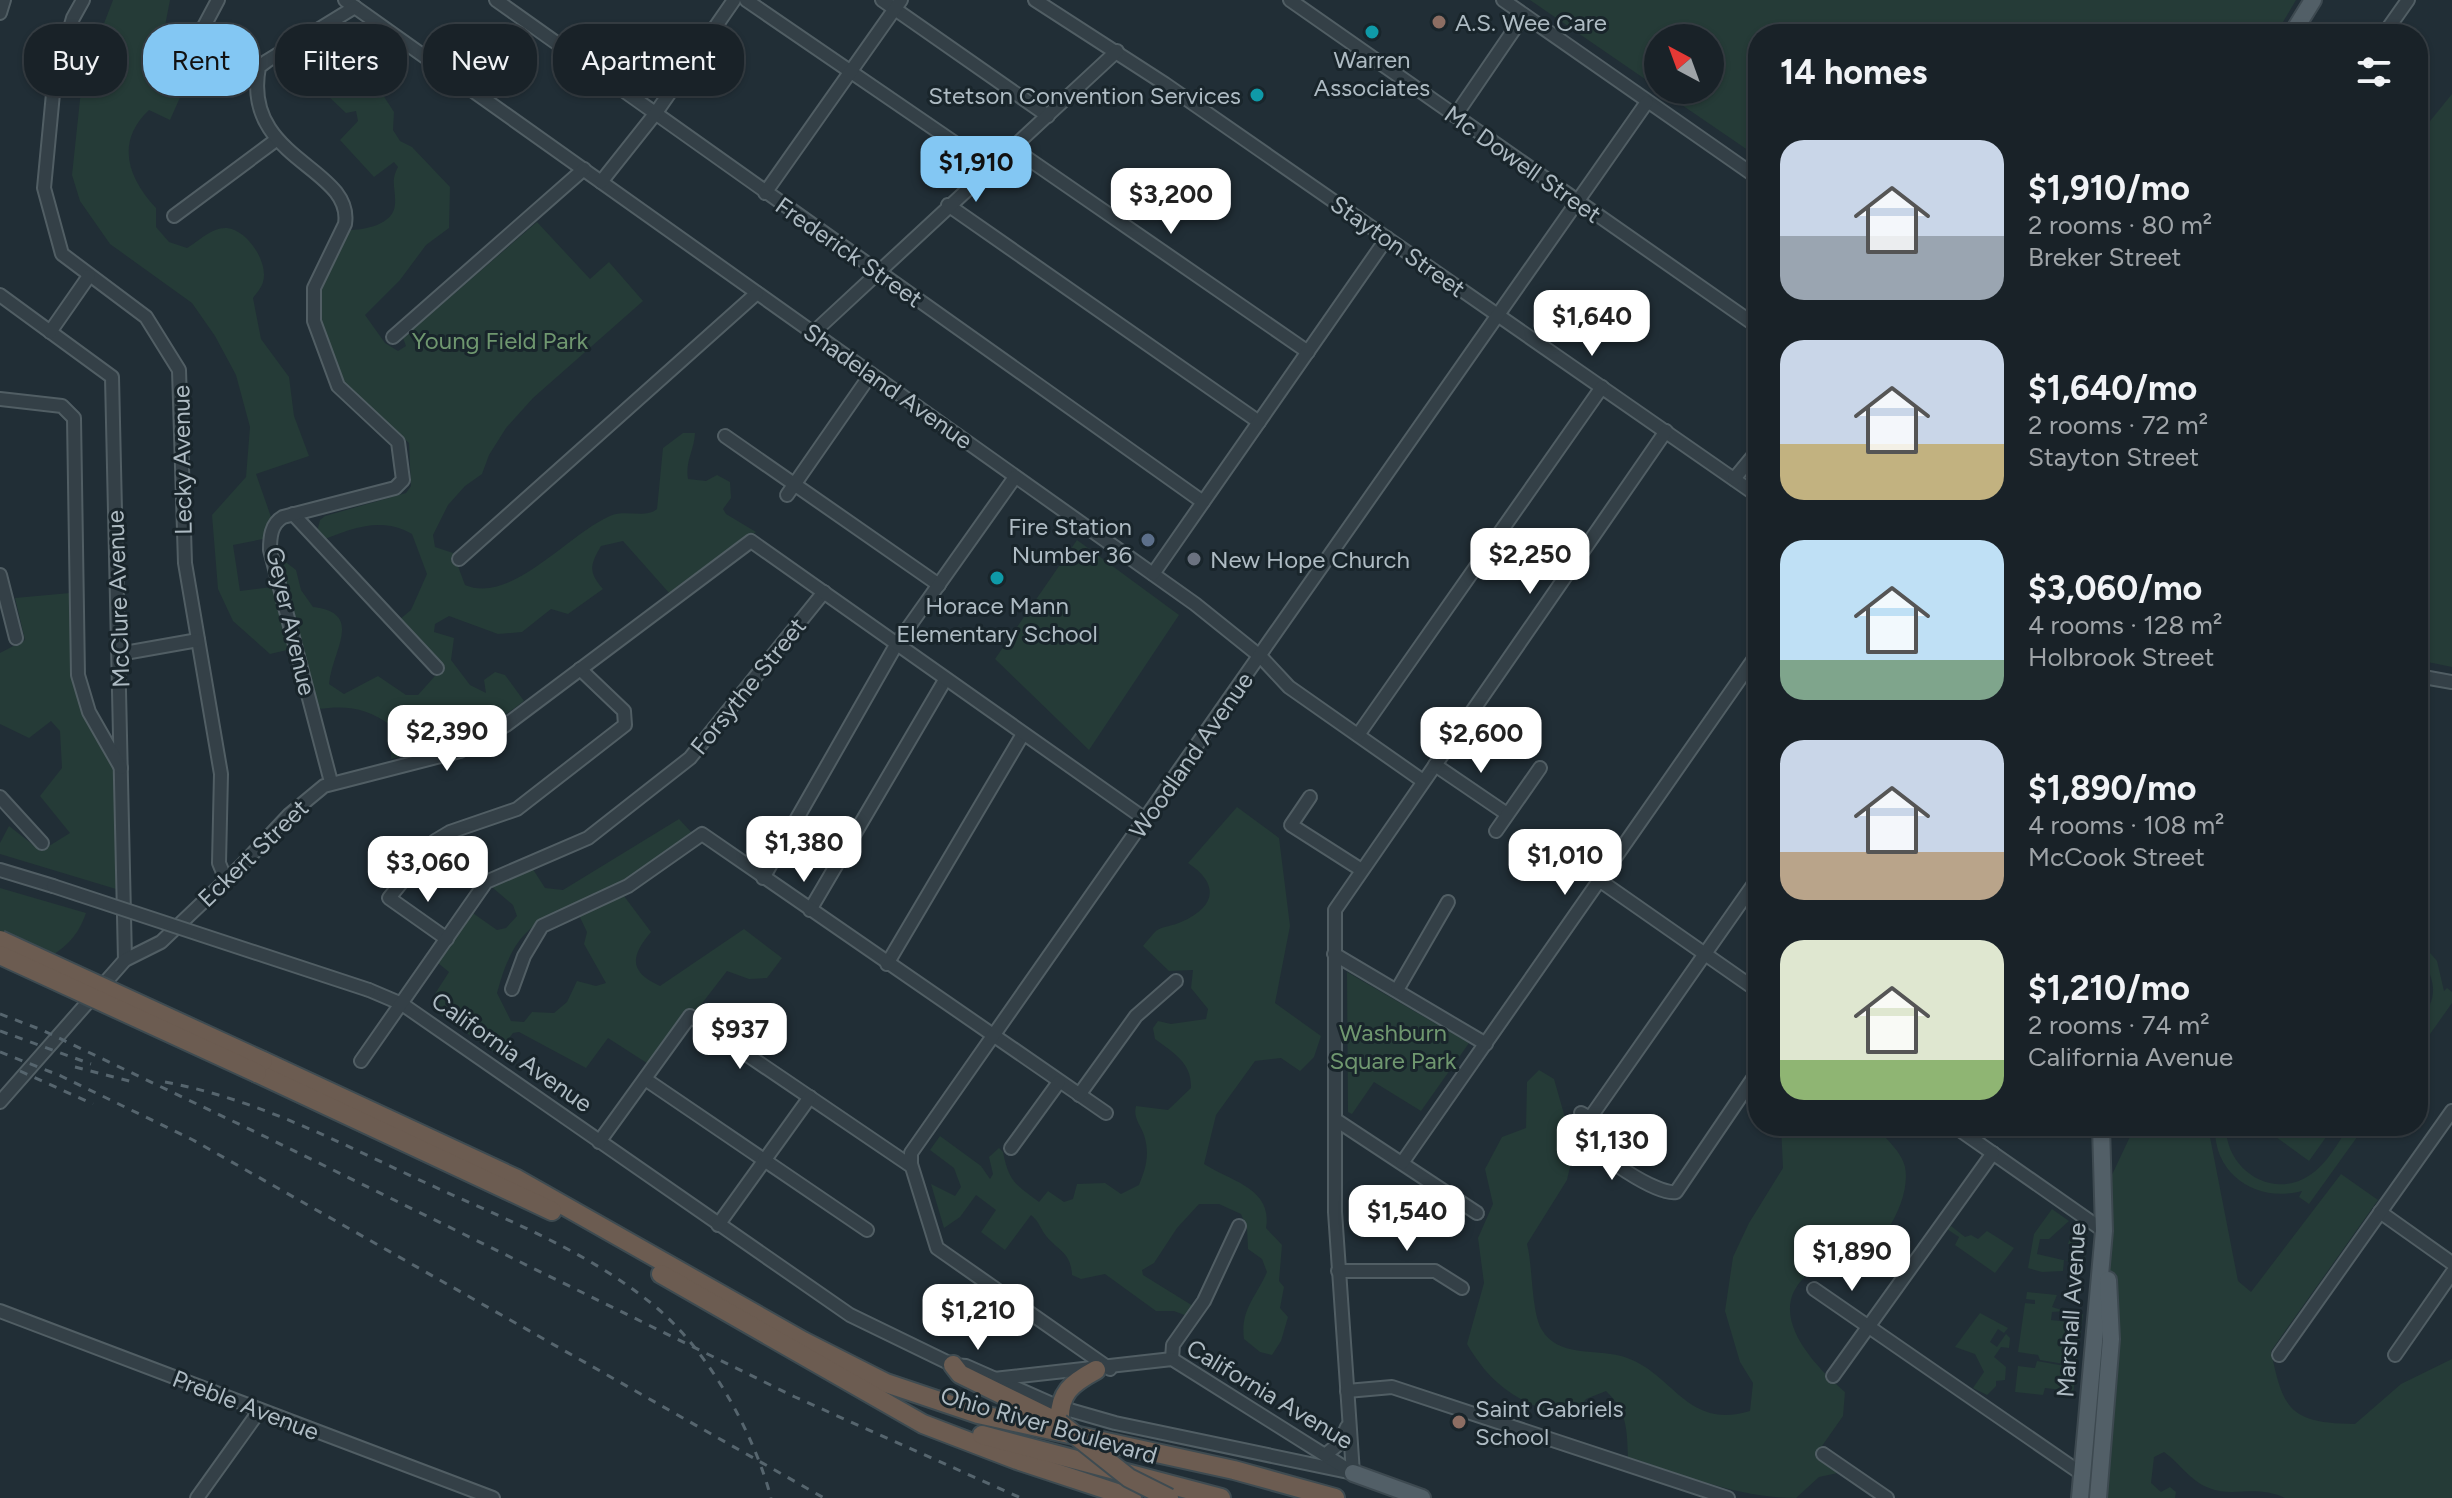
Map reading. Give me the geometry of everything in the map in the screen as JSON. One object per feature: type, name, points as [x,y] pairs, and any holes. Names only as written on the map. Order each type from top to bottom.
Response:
[{"type":"highway","points":[[0,940],[544,1207],[923,1424],[1132,1498]]},
{"type":"highway","points":[[0,955],[517,1179],[813,1347],[886,1383],[978,1414],[1130,1450],[1234,1470],[1335,1498]]},
{"type":"highway","points":[[953,1365],[960,1374],[1058,1416],[1129,1478],[1169,1498]]},
{"type":"highway","points":[[1058,1416],[1067,1389],[1103,1369]]},
{"type":"highway","name":"Ohio River Boulevard","points":[[868,1391],[1000,1441],[1221,1498]]},
{"type":"highway","name":"Ohio River Boulevard","points":[[1130,1450],[1298,1498]]},
{"type":"main road","points":[[2298,24],[2313,0]]},
{"type":"main road","name":"Marshall Avenue","points":[[2080,1498],[2104,1231],[2101,1136]]},
{"type":"main road","points":[[2098,1498],[2111,1339],[2104,1231]]},
{"type":"main road","name":"California Avenue","points":[[1353,1473],[1422,1498]]},
{"type":"street","points":[[0,13],[4,0]]},
{"type":"street","name":"Lecky Avenue","points":[[83,0],[73,18],[54,83],[44,184],[62,254],[146,317],[179,370],[185,563],[221,774],[219,863],[226,880]]},
{"type":"street","points":[[205,24],[218,0]]},
{"type":"street","name":"Frederick Street","points":[[496,0],[1203,502]]},
{"type":"street","points":[[601,182],[655,114],[734,0]]},
{"type":"street","points":[[746,0],[990,167]]},
{"type":"street","points":[[882,0],[898,5],[1048,116]]},
{"type":"street","name":"Stayton Street","points":[[1035,0],[1117,51],[1748,489]]},
{"type":"street","name":"Mc Dowell Street","points":[[1290,0],[1748,320]]},
{"type":"street","points":[[1503,0],[1644,100]]},
{"type":"street","points":[[2391,24],[2408,0]]},
{"type":"street","points":[[259,67],[350,4]]},
{"type":"street","name":"Shadeland Avenue","points":[[350,4],[1153,574],[1261,657],[1289,687],[1423,781]]},
{"type":"street","points":[[765,193],[898,5]]},
{"type":"street","points":[[1455,116],[1524,15]]},
{"type":"street","points":[[813,333],[1117,51]]},
{"type":"street","name":"Geyer Avenue","points":[[259,93],[263,116],[276,140],[322,178],[341,201],[345,224],[314,288],[314,321],[338,386],[358,408],[398,442],[404,476],[395,488],[293,514],[276,523],[270,550],[331,782]]},
{"type":"street","name":"Woodland Avenue","points":[[911,1166],[913,1150],[1646,104]]},
{"type":"street","points":[[1650,104],[1748,171]]},
{"type":"street","points":[[174,216],[276,140]]},
{"type":"street","points":[[1014,149],[1308,352]]},
{"type":"street","points":[[393,337],[584,169]]},
{"type":"street","points":[[948,205],[1259,422]]},
{"type":"street","points":[[1153,574],[1387,238]]},
{"type":"street","points":[[50,332],[89,276]]},
{"type":"street","points":[[459,559],[757,293]]},
{"type":"street","name":"McClure Avenue","points":[[0,295],[112,377],[125,960]]},
{"type":"street","points":[[791,489],[871,374]]},
{"type":"street","points":[[1358,735],[1602,387]]},
{"type":"street","points":[[0,399],[62,406],[74,418],[78,675],[89,712],[123,770]]},
{"type":"street","points":[[1353,1473],[1338,1271],[1335,910],[1360,869],[1666,431]]},
{"type":"street","points":[[725,436],[791,489],[939,585]]},
{"type":"street","points":[[1734,479],[1748,462]]},
{"type":"street","points":[[763,878],[896,645],[1015,477]]},
{"type":"street","points":[[293,514],[437,668]]},
{"type":"street","name":"Eckert Street","points":[[0,1102],[125,960],[161,942],[289,815],[331,782],[460,751],[506,725],[751,541],[824,592]]},
{"type":"street","points":[[0,575],[16,638]]},
{"type":"street","points":[[824,592],[1145,819]]},
{"type":"street","name":"Forsythe Street","points":[[361,1061],[486,882],[588,838],[690,758],[824,592]]},
{"type":"street","points":[[119,654],[198,640]]},
{"type":"street","points":[[1402,1163],[1748,667]]},
{"type":"street","points":[[447,939],[389,898],[435,841],[450,832],[517,809],[626,721],[627,715],[617,703],[580,669]]},
{"type":"street","points":[[2428,678],[2452,682]]},
{"type":"street","points":[[810,910],[945,680]]},
{"type":"street","points":[[887,964],[1023,734]]},
{"type":"street","points":[[1435,765],[1507,814]]},
{"type":"street","points":[[1496,831],[1540,768]]},
{"type":"street","points":[[0,797],[42,843]]},
{"type":"street","points":[[1310,797],[1291,825],[1360,869]]},
{"type":"street","points":[[512,989],[524,956],[542,926],[628,886],[702,834],[1106,1113]]},
{"type":"street","name":"California Avenue","points":[[0,870],[369,990],[402,1004],[850,1315],[953,1365],[966,1366],[1058,1416],[1353,1473]]},
{"type":"street","points":[[1599,880],[1748,984]]},
{"type":"street","points":[[1748,892],[1586,1115],[1588,1139],[1603,1155],[1659,1191],[1676,1192],[1748,1086]]},
{"type":"street","points":[[1397,990],[1448,902]]},
{"type":"street","points":[[1334,954],[1486,1044]]},
{"type":"street","points":[[1079,1095],[1136,1016],[1176,981]]},
{"type":"street","points":[[599,1142],[690,1016],[911,1166],[937,1248],[1103,1369]]},
{"type":"street","points":[[645,1079],[867,1230]]},
{"type":"street","points":[[1011,1148],[1059,1082]]},
{"type":"street","points":[[718,1225],[810,1097]]},
{"type":"street","points":[[2279,1355],[2452,1111]]},
{"type":"street","points":[[1336,1120],[1477,1213]]},
{"type":"street","points":[[1968,1136],[2104,1231]]},
{"type":"street","points":[[1833,1376],[1993,1153]]},
{"type":"street","points":[[2380,1212],[2452,1263]]},
{"type":"street","points":[[1172,1359],[1173,1345],[1204,1301],[1239,1226]]},
{"type":"street","points":[[1338,1271],[1435,1271],[1462,1288]]},
{"type":"street","points":[[2395,1355],[2452,1273]]},
{"type":"street","points":[[1814,1289],[2082,1474]]},
{"type":"street","name":"Preble Avenue","points":[[0,1311],[493,1498]]},
{"type":"street","name":"California Avenue","points":[[992,1379],[1172,1359],[1353,1473]]},
{"type":"street","points":[[1347,1391],[1392,1387],[1728,1498]]},
{"type":"street","points":[[197,1498],[260,1410]]},
{"type":"street","points":[[1325,1455],[1340,1443],[1349,1420]]},
{"type":"street","points":[[1823,1454],[1887,1498]]},
{"type":"green space","name":"Young Field Park","points":[[113,0],[170,0],[165,24],[143,24],[143,96],[181,96],[170,120],[149,110],[138,122],[129,147],[133,172],[138,185],[156,208],[156,227],[169,242],[187,248],[216,230],[227,228],[242,234],[249,241],[263,265],[263,282],[253,298],[261,339],[289,377],[294,416],[309,456],[256,474],[271,517],[263,539],[233,545],[240,591],[272,587],[267,567],[283,560],[296,570],[301,590],[313,607],[329,611],[338,617],[342,625],[329,684],[344,694],[378,676],[406,695],[418,695],[443,667],[399,620],[411,610],[427,574],[412,534],[377,525],[320,541],[316,536],[320,520],[325,516],[406,493],[411,486],[409,443],[344,388],[319,308],[319,293],[348,230],[377,225],[393,211],[398,167],[394,162],[374,177],[340,140],[358,121],[356,111],[346,113],[328,96],[384,96],[394,112],[393,130],[400,141],[412,147],[450,187],[449,228],[426,245],[400,280],[365,315],[385,343],[398,351],[406,346],[403,338],[418,319],[425,319],[537,222],[590,279],[609,262],[643,301],[533,398],[506,428],[489,455],[482,474],[465,486],[448,505],[433,535],[435,547],[453,553],[465,585],[483,589],[501,585],[539,565],[610,516],[647,513],[657,509],[663,448],[683,433],[695,433],[688,479],[706,481],[717,475],[730,482],[731,498],[723,509],[756,532],[670,594],[623,541],[601,546],[592,568],[603,589],[568,614],[551,609],[522,632],[498,634],[449,616],[435,624],[434,632],[454,638],[451,660],[470,685],[486,693],[484,680],[495,672],[505,675],[524,701],[476,733],[430,750],[391,759],[392,726],[357,709],[318,709],[300,647],[270,654],[233,621],[218,589],[212,515],[246,477],[250,427],[236,375],[215,336],[192,303],[110,244],[80,201],[72,175],[80,96],[127,96],[127,24],[104,24]]},
{"type":"green space","points":[[1530,0],[2296,0],[2282,24],[1748,24],[1748,150],[1680,104],[1724,104],[1724,24],[1644,24],[1644,78]]},
{"type":"green space","points":[[2452,94],[2452,667],[2428,662],[2428,124]]},
{"type":"green space","points":[[1077,540],[1179,615],[1089,750],[995,659]]},
{"type":"green space","points":[[70,593],[75,689],[85,717],[115,765],[116,889],[0,854],[0,843],[9,826],[41,851],[70,833],[40,796],[62,768],[60,731],[51,721],[29,738],[0,724],[0,653],[25,640],[15,598]]},
{"type":"green space","points":[[1237,807],[1279,838],[1290,926],[1275,1003],[1321,1036],[1314,1057],[1300,1071],[1281,1058],[1255,1061],[1216,1115],[1204,1164],[1256,1195],[1263,1204],[1266,1228],[1282,1245],[1279,1281],[1284,1287],[1280,1308],[1288,1317],[1281,1341],[1272,1355],[1260,1352],[1244,1339],[1244,1320],[1267,1272],[1262,1259],[1248,1249],[1247,1228],[1241,1214],[1219,1204],[1199,1204],[1177,1228],[1154,1263],[1142,1270],[1143,1275],[1193,1306],[1187,1316],[1174,1311],[1156,1311],[1105,1274],[1081,1279],[1072,1275],[1067,1257],[1031,1215],[1005,1250],[981,1232],[996,1210],[976,1195],[960,1217],[944,1228],[931,1184],[955,1196],[961,1187],[954,1168],[930,1150],[940,1136],[981,1166],[990,1179],[993,1174],[989,1157],[999,1148],[1014,1182],[1039,1202],[1048,1191],[1064,1202],[1073,1199],[1077,1184],[1105,1183],[1121,1194],[1139,1185],[1147,1148],[1136,1118],[1136,1106],[1168,1110],[1191,1088],[1185,1065],[1155,1039],[1153,1028],[1158,1021],[1171,1024],[1206,1019],[1208,1009],[1191,988],[1193,970],[1169,971],[1143,946],[1156,931],[1193,916],[1207,902],[1209,887],[1188,863]]},
{"type":"green space","points":[[679,819],[692,833],[618,888],[651,932],[636,956],[638,969],[660,986],[744,929],[782,958],[767,978],[749,979],[727,971],[653,1067],[608,1038],[586,1068],[519,1032],[513,1033],[497,1054],[438,1013],[441,1007],[431,1000],[449,972],[433,959],[467,909],[497,930],[506,928],[517,916],[513,905],[486,882],[529,863],[545,888],[563,890]],"holes":[[[574,905],[587,932],[584,944],[606,983],[596,986],[577,981],[567,1002],[554,1013],[532,1012],[524,1022],[511,1021],[497,993],[508,961],[522,937],[544,919]]]},
{"type":"green space","points":[[0,888],[86,913],[73,937],[53,955],[0,931]]},
{"type":"green space","points":[[2428,951],[2437,961],[2444,991],[2447,988],[2452,992],[2452,1003],[2428,1037],[2428,1008],[2433,988]]},
{"type":"green space","name":"Washburn Square Park","points":[[1347,972],[1469,1043],[1421,1111],[1374,1082],[1352,1114],[1348,1112]]},
{"type":"green space","points":[[1539,1070],[1554,1079],[1574,1149],[1567,1180],[1527,1244],[1536,1312],[1542,1330],[1549,1339],[1567,1348],[1621,1356],[1639,1363],[1694,1406],[1710,1413],[1728,1415],[1750,1411],[1753,1383],[1740,1362],[1725,1311],[1733,1257],[1749,1223],[1783,1168],[1781,1136],[1884,1136],[1897,1151],[1905,1167],[1906,1181],[1898,1211],[1880,1241],[1858,1264],[1846,1271],[1826,1265],[1812,1271],[1795,1290],[1790,1305],[1791,1321],[1807,1352],[1845,1392],[1843,1416],[1815,1456],[1838,1473],[1819,1477],[1796,1498],[1753,1494],[1690,1478],[1628,1457],[1624,1421],[1618,1406],[1606,1391],[1586,1399],[1571,1420],[1511,1393],[1477,1360],[1467,1344],[1484,1283],[1478,1238],[1493,1204],[1485,1169],[1502,1137],[1526,1128],[1527,1082]]},
{"type":"green space","points":[[2130,1136],[2210,1136],[2238,1281],[2251,1292],[2341,1174],[2378,1200],[2271,1351],[2275,1371],[2286,1400],[2303,1416],[2317,1421],[2355,1424],[2401,1384],[2452,1359],[2452,1498],[2285,1498],[2264,1492],[2218,1491],[2196,1481],[2164,1452],[2154,1457],[2151,1483],[2161,1492],[2170,1487],[2176,1492],[2175,1498],[2098,1498],[2109,1361],[2102,1196]]},
{"type":"green space","points":[[2216,1136],[2227,1136],[2233,1155],[2242,1167],[2266,1182],[2281,1184],[2310,1175],[2322,1165],[2343,1136],[2358,1136],[2309,1204],[2299,1197],[2302,1191],[2269,1193],[2241,1181],[2221,1159]]},
{"type":"green space","points":[[2275,1136],[2327,1136],[2309,1161]]},
{"type":"green space","points":[[2052,1209],[2069,1221],[2049,1239],[2040,1239],[2037,1254],[2063,1260],[2084,1259],[2085,1254],[2086,1263],[2064,1260],[2063,1271],[2042,1272],[2028,1268],[2034,1234]]},
{"type":"green space","points":[[1951,1226],[1965,1237],[1971,1235],[1978,1239],[1987,1231],[2014,1248],[1995,1273],[1955,1245],[1959,1237],[1947,1229]]},
{"type":"green space","points":[[2074,1226],[2087,1233],[2086,1246],[2068,1244]]},
{"type":"green space","points":[[2027,1292],[2057,1295],[2052,1307],[2065,1311],[2052,1312],[2051,1320],[2078,1323],[2080,1314],[2083,1314],[2076,1366],[2040,1360],[2038,1355],[2018,1352],[2025,1303],[2035,1304],[2035,1300],[2026,1299]]},
{"type":"green space","points":[[1980,1313],[2008,1328],[2004,1333],[1998,1329],[1990,1342],[1997,1347],[2006,1334],[2010,1338],[2009,1348],[2001,1347],[1994,1357],[2006,1367],[2005,1380],[1996,1381],[1996,1386],[1987,1395],[1973,1388],[1984,1372],[1975,1354],[1955,1347]]},
{"type":"green space","points":[[2037,1361],[2076,1368],[2073,1396],[2070,1391],[2045,1388],[2043,1395],[2015,1392],[2018,1366],[2035,1368]]},
{"type":"railway","points":[[0,1014],[42,1030],[268,1138],[795,1397],[1021,1498]]},
{"type":"railway","points":[[0,1031],[91,1064]]},
{"type":"railway","points":[[0,1052],[61,1076],[193,1140],[824,1498]]},
{"type":"railway","points":[[75,1067],[133,1082]]},
{"type":"railway","points":[[20,1071],[93,1104]]},
{"type":"railway","points":[[165,1082],[232,1099],[329,1138],[545,1238],[631,1288],[676,1326],[711,1370],[741,1421],[771,1498]]},
{"type":"place","name":"A.S. Wee Care","points":[[1439,22]]},
{"type":"place","name":"Warren Associates","points":[[1372,32]]},
{"type":"place","name":"Stetson Convention Services","points":[[1257,95]]},
{"type":"place","name":"Fire Station Number 36","points":[[1148,540]]},
{"type":"place","name":"New Hope Church","points":[[1194,559]]},
{"type":"place","name":"Horace Mann Elementary School","points":[[997,578]]},
{"type":"place","name":"Saint Gabriels School","points":[[1459,1422]]}]
